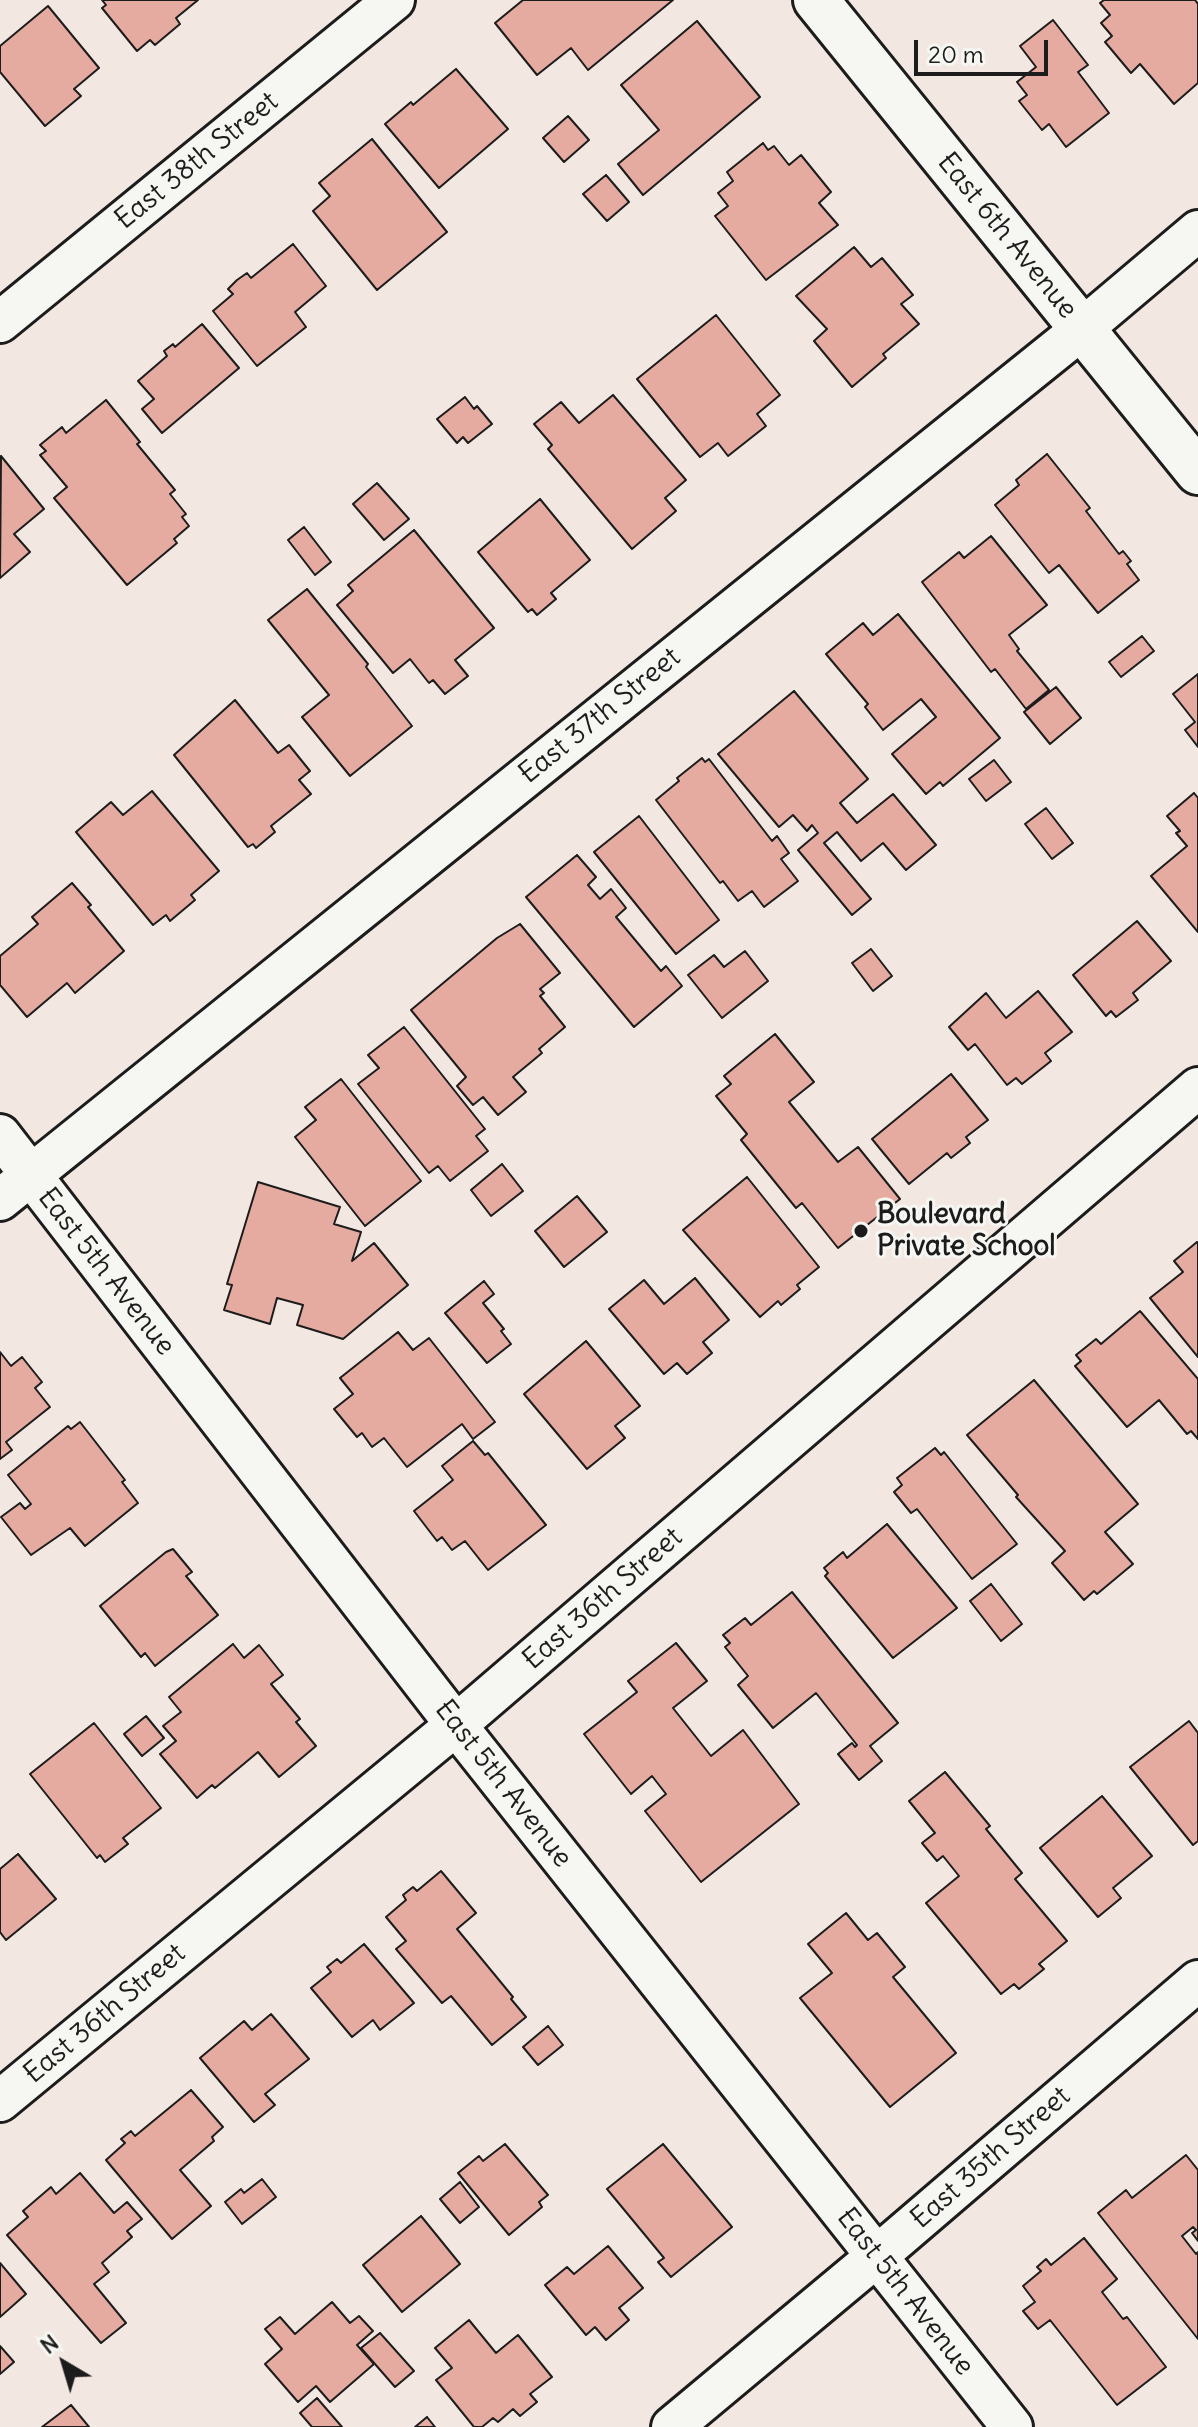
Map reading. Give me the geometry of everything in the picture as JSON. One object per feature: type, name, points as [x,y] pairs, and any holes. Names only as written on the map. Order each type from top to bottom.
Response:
[{"type":"street","name":"East 38th Street","points":[[0,322],[394,0]]},
{"type":"street","name":"East 6th Avenue","points":[[816,0],[1198,472]]},
{"type":"street","name":"East 37th Street","points":[[0,1200],[1082,329],[1198,231]]},
{"type":"street","name":"East 36th Street","points":[[0,2101],[456,1725],[1198,1088]]},
{"type":"street","name":"East 5th Avenue","points":[[0,1135],[456,1725],[1012,2427]]},
{"type":"street","name":"East 35th Street","points":[[672,2427],[1198,1981]]},
{"type":"building","points":[[102,0],[198,0],[176,18],[180,24],[155,45],[150,40],[137,51],[102,8],[106,5]]},
{"type":"building","points":[[523,0],[673,0],[588,70],[571,48],[537,75],[495,23]]},
{"type":"building","points":[[1104,0],[1195,0],[1198,4],[1198,83],[1174,104],[1140,64],[1131,73],[1105,42],[1112,36],[1101,23],[1110,15],[1100,3]]},
{"type":"building","points":[[48,6],[99,68],[74,89],[81,96],[45,126],[0,72],[0,46]]},
{"type":"building","points":[[1053,20],[1088,65],[1078,72],[1109,113],[1066,147],[1049,124],[1042,130],[1019,101],[1027,95],[1017,82],[1036,67],[1020,46]]},
{"type":"building","points":[[697,21],[760,97],[643,195],[618,164],[659,130],[621,85]]},
{"type":"building","points":[[456,69],[508,129],[439,188],[385,124]]},
{"type":"building","points":[[568,116],[589,140],[564,162],[543,138]]},
{"type":"building","points":[[372,139],[447,232],[377,290],[313,211],[330,196],[319,183]]},
{"type":"building","points":[[763,143],[768,150],[774,146],[789,165],[801,155],[831,192],[819,203],[838,225],[766,280],[715,216],[728,206],[718,193],[733,181],[727,172]]},
{"type":"building","points":[[606,175],[629,202],[607,221],[583,194]]},
{"type":"building","points":[[293,244],[326,286],[295,312],[306,327],[257,366],[213,311],[233,294],[228,289],[237,280],[247,273],[251,278]]},
{"type":"building","points":[[854,247],[871,267],[882,258],[913,295],[901,304],[919,324],[883,354],[886,358],[852,387],[814,341],[827,329],[796,296]]},
{"type":"building","points":[[716,315],[780,395],[757,414],[766,426],[728,456],[718,443],[700,457],[637,379]]},
{"type":"building","points":[[202,324],[239,368],[162,433],[142,409],[154,399],[138,381],[167,356],[164,351],[173,344],[175,347]]},
{"type":"building","points":[[613,395],[686,480],[665,498],[676,511],[632,549],[548,449],[552,445],[534,424],[561,402],[579,423]]},
{"type":"building","points":[[465,397],[492,424],[468,443],[463,437],[457,443],[437,419]]},
{"type":"building","points":[[106,400],[175,490],[170,494],[186,514],[182,517],[189,526],[174,539],[177,543],[127,585],[54,498],[67,487],[40,455],[46,451],[40,445],[62,427],[66,433]]},
{"type":"building","points":[[1047,454],[1090,508],[1086,511],[1119,554],[1123,551],[1131,561],[1127,564],[1139,580],[1098,613],[1059,565],[1049,573],[995,505],[1019,485],[1016,480]]},
{"type":"building","points":[[1,456],[44,509],[14,534],[30,552],[0,578]]},
{"type":"building","points":[[377,483],[409,519],[384,540],[353,504]]},
{"type":"building","points":[[540,499],[590,560],[551,593],[556,599],[537,615],[532,609],[528,612],[478,552]]},
{"type":"building","points":[[304,527],[331,562],[315,575],[288,540]]},
{"type":"building","points":[[414,530],[494,628],[455,660],[468,676],[445,694],[433,680],[429,683],[410,659],[393,673],[337,605],[353,591],[348,585]]},
{"type":"building","points":[[991,536],[1047,605],[1009,635],[1019,649],[1017,651],[1049,690],[1026,709],[995,669],[991,672],[922,582],[959,552],[964,558]]},
{"type":"building","points":[[307,589],[368,664],[366,667],[412,726],[350,776],[302,717],[329,695],[268,620]]},
{"type":"building","points":[[898,614],[1000,738],[943,786],[940,782],[926,794],[892,754],[936,717],[921,699],[883,730],[865,707],[868,704],[826,654],[863,623],[873,635]]},
{"type":"building","points":[[1142,636],[1154,651],[1121,677],[1109,662]]},
{"type":"building","points":[[1198,674],[1198,747],[1185,730],[1195,722],[1173,694]]},
{"type":"building","points":[[1056,687],[1081,718],[1050,744],[1024,712]]},
{"type":"building","points":[[794,691],[868,779],[840,803],[857,823],[893,794],[936,845],[906,870],[883,843],[861,861],[837,832],[824,843],[871,899],[852,915],[798,850],[818,833],[812,825],[807,831],[793,815],[779,827],[718,754]]},
{"type":"building","points":[[235,700],[278,753],[289,745],[310,771],[299,780],[311,794],[271,826],[275,832],[256,848],[253,844],[248,847],[174,755]]},
{"type":"building","points":[[702,758],[705,762],[709,759],[772,841],[777,836],[789,853],[781,859],[798,881],[764,907],[752,891],[738,901],[723,881],[720,883],[656,800]]},
{"type":"building","points":[[994,760],[1011,782],[986,801],[969,779]]},
{"type":"building","points":[[152,791],[219,871],[191,895],[195,900],[170,921],[166,915],[153,925],[76,832],[111,802],[123,815]]},
{"type":"building","points":[[1194,793],[1198,798],[1198,932],[1151,876],[1187,846],[1176,833],[1180,831],[1167,816]]},
{"type":"building","points":[[1046,808],[1073,843],[1052,859],[1025,824]]},
{"type":"building","points":[[639,816],[719,920],[676,954],[594,852]]},
{"type":"building","points":[[577,855],[596,877],[588,885],[600,899],[611,889],[626,908],[616,917],[661,971],[666,966],[682,986],[634,1027],[526,897]]},
{"type":"building","points":[[72,883],[124,951],[75,993],[67,983],[27,1017],[0,985],[0,956],[38,924],[32,917]]},
{"type":"building","points":[[1137,921],[1171,961],[1133,993],[1138,1000],[1116,1017],[1111,1011],[1106,1016],[1073,975]]},
{"type":"building","points":[[520,924],[560,973],[540,989],[544,993],[540,996],[565,1027],[539,1049],[542,1053],[513,1077],[526,1092],[498,1115],[483,1097],[473,1105],[457,1086],[466,1077],[411,1010],[497,938]]},
{"type":"building","points":[[871,949],[892,976],[873,991],[852,963]]},
{"type":"building","points":[[745,951],[768,981],[722,1018],[688,975],[714,955],[724,967]]},
{"type":"building","points":[[1038,991],[1072,1032],[1045,1053],[1051,1061],[1022,1084],[1016,1078],[1007,1085],[975,1044],[968,1050],[949,1027],[986,993],[1006,1018]]},
{"type":"building","points":[[404,1027],[485,1129],[476,1136],[488,1151],[450,1181],[438,1166],[429,1173],[358,1084],[379,1068],[368,1055]]},
{"type":"building","points":[[775,1034],[814,1082],[789,1102],[838,1162],[858,1147],[900,1199],[838,1248],[802,1203],[796,1208],[741,1140],[747,1134],[716,1096],[731,1084],[724,1076]]},
{"type":"building","points":[[951,1074],[988,1120],[966,1137],[970,1143],[951,1158],[947,1153],[909,1184],[872,1139]]},
{"type":"building","points":[[341,1079],[421,1181],[365,1226],[295,1137],[316,1120],[305,1107]]},
{"type":"building","points":[[502,1164],[523,1191],[491,1216],[471,1190]]},
{"type":"building","points":[[747,1177],[819,1267],[797,1285],[800,1289],[781,1305],[778,1301],[760,1317],[683,1230]]},
{"type":"building","points":[[258,1182],[340,1207],[334,1224],[361,1232],[352,1261],[374,1243],[408,1285],[343,1339],[297,1325],[303,1305],[277,1298],[270,1324],[224,1310],[232,1285],[227,1284]]},
{"type":"building","points":[[577,1196],[607,1232],[564,1267],[535,1231]]},
{"type":"building","points":[[1197,1242],[1198,1357],[1150,1298],[1183,1272],[1174,1261]]},
{"type":"building","points":[[695,1278],[729,1320],[703,1342],[712,1353],[687,1374],[677,1363],[664,1374],[609,1309],[644,1280],[664,1304]]},
{"type":"building","points":[[484,1281],[494,1294],[483,1303],[504,1329],[501,1331],[511,1344],[487,1363],[445,1313]]},
{"type":"building","points":[[1140,1311],[1198,1379],[1198,1439],[1191,1431],[1187,1434],[1159,1400],[1127,1427],[1075,1366],[1081,1361],[1076,1355],[1096,1339],[1101,1344]]},
{"type":"building","points":[[398,1332],[413,1350],[429,1338],[495,1422],[473,1439],[462,1424],[407,1467],[384,1438],[372,1447],[362,1433],[357,1437],[334,1409],[353,1394],[340,1378]]},
{"type":"building","points":[[586,1341],[640,1406],[615,1426],[625,1438],[587,1469],[524,1394]]},
{"type":"building","points":[[0,1352],[11,1366],[22,1357],[42,1382],[35,1388],[50,1407],[6,1442],[12,1450],[0,1459]]},
{"type":"building","points":[[1034,1380],[1138,1504],[1105,1532],[1133,1564],[1097,1594],[1094,1591],[1084,1600],[1052,1563],[1065,1551],[1016,1497],[1018,1495],[967,1435]]},
{"type":"building","points":[[80,1422],[125,1480],[122,1482],[138,1503],[85,1546],[70,1528],[31,1555],[1,1517],[20,1503],[25,1509],[31,1504],[8,1475],[68,1426],[71,1429]]},
{"type":"building","points":[[473,1441],[485,1455],[488,1453],[546,1525],[488,1570],[465,1541],[452,1550],[442,1537],[437,1541],[414,1511],[453,1480],[442,1466]]},
{"type":"building","points":[[935,1448],[941,1455],[944,1452],[1017,1544],[972,1579],[917,1509],[911,1513],[894,1492],[902,1485],[897,1478]]},
{"type":"building","points":[[887,1524],[957,1608],[893,1658],[825,1576],[828,1573],[824,1568],[843,1552],[847,1558]]},
{"type":"building","points":[[173,1549],[192,1572],[186,1576],[218,1615],[155,1666],[145,1653],[141,1657],[100,1606]]},
{"type":"building","points":[[991,1584],[1022,1624],[1001,1641],[970,1601]]},
{"type":"building","points":[[792,1592],[898,1723],[870,1746],[882,1761],[859,1780],[838,1754],[852,1743],[855,1747],[857,1745],[816,1693],[773,1728],[738,1685],[748,1676],[725,1647],[730,1643],[723,1635],[745,1618],[751,1625]]},
{"type":"building","points":[[676,1643],[707,1681],[673,1708],[711,1756],[743,1730],[799,1804],[701,1882],[645,1811],[666,1794],[652,1776],[631,1794],[584,1734],[637,1692],[628,1681]]},
{"type":"building","points":[[233,1644],[244,1658],[259,1645],[283,1675],[271,1684],[300,1719],[296,1722],[316,1746],[279,1777],[258,1752],[215,1788],[212,1785],[197,1798],[160,1754],[176,1741],[163,1726],[181,1712],[169,1697]]},
{"type":"building","points":[[146,1716],[164,1738],[142,1756],[124,1734]]},
{"type":"building","points":[[1189,1721],[1198,1733],[1198,1841],[1193,1845],[1130,1767]]},
{"type":"building","points":[[94,1723],[161,1808],[123,1838],[128,1844],[105,1862],[100,1855],[97,1858],[30,1774]]},
{"type":"building","points":[[945,1772],[990,1826],[986,1829],[1022,1873],[1015,1879],[1067,1941],[1039,1964],[1044,1969],[1019,1989],[1014,1984],[1001,1994],[926,1903],[959,1876],[943,1856],[937,1861],[922,1843],[935,1833],[909,1801]]},
{"type":"building","points":[[1102,1796],[1152,1856],[1113,1888],[1121,1898],[1098,1917],[1040,1848]]},
{"type":"building","points":[[18,1854],[56,1899],[6,1940],[0,1932],[0,1869]]},
{"type":"building","points":[[441,1871],[476,1913],[457,1929],[526,2017],[492,2045],[451,1996],[442,2003],[396,1949],[406,1941],[386,1917],[406,1900],[403,1895],[413,1887],[417,1891]]},
{"type":"building","points":[[846,1913],[868,1940],[877,1933],[905,1967],[893,1977],[956,2053],[890,2107],[800,1998],[832,1973],[808,1944]]},
{"type":"building","points":[[364,1944],[414,2003],[380,2030],[373,2020],[352,2037],[311,1988],[331,1972],[327,1967],[337,1959],[341,1963]]},
{"type":"building","points":[[271,2014],[309,2059],[265,2094],[275,2105],[254,2122],[200,2058],[244,2021],[252,2030]]},
{"type":"building","points":[[548,2026],[563,2045],[538,2065],[523,2047]]},
{"type":"building","points":[[191,2090],[223,2127],[212,2137],[214,2141],[180,2170],[211,2206],[172,2239],[106,2160],[125,2143],[121,2139],[131,2131],[135,2136]]},
{"type":"building","points":[[505,2144],[548,2195],[539,2202],[542,2207],[509,2235],[458,2173],[479,2156],[483,2161]]},
{"type":"building","points":[[663,2144],[732,2227],[671,2277],[658,2262],[664,2258],[607,2189]]},
{"type":"building","points":[[1186,2155],[1198,2170],[1198,2241],[1192,2233],[1196,2230],[1193,2227],[1182,2236],[1196,2254],[1198,2252],[1198,2339],[1098,2213],[1126,2190],[1132,2198]]},
{"type":"building","points":[[80,2173],[114,2213],[127,2202],[142,2219],[127,2231],[132,2237],[102,2263],[109,2272],[94,2284],[126,2323],[101,2343],[7,2235],[28,2217],[23,2211],[51,2187],[56,2194]]},
{"type":"building","points":[[262,2179],[276,2197],[242,2224],[225,2202],[241,2189],[244,2193]]},
{"type":"building","points":[[460,2182],[479,2207],[460,2223],[440,2199]]},
{"type":"building","points":[[421,2216],[460,2264],[402,2312],[363,2265]]},
{"type":"building","points":[[1084,2238],[1117,2279],[1102,2292],[1123,2319],[1127,2317],[1166,2367],[1117,2405],[1050,2320],[1038,2329],[1023,2311],[1035,2302],[1023,2286],[1041,2271],[1037,2267],[1046,2259],[1051,2265]]},
{"type":"building","points":[[608,2246],[643,2288],[619,2308],[629,2320],[606,2340],[595,2327],[586,2335],[545,2285],[567,2267],[574,2274]]},
{"type":"building","points":[[0,2263],[26,2294],[0,2317]]},
{"type":"building","points":[[332,2302],[350,2323],[359,2316],[373,2331],[357,2345],[374,2364],[330,2402],[316,2386],[298,2402],[265,2364],[282,2349],[265,2329],[280,2317],[295,2334]]},
{"type":"building","points":[[469,2320],[496,2353],[518,2335],[552,2377],[530,2394],[537,2402],[520,2416],[513,2409],[498,2422],[493,2418],[482,2427],[474,2427],[436,2380],[452,2368],[435,2348]]},
{"type":"building","points":[[380,2333],[414,2371],[395,2387],[361,2348]]},
{"type":"building","points":[[0,2346],[14,2362],[0,2374]]},
{"type":"building","points":[[317,2398],[342,2427],[312,2427],[300,2413]]},
{"type":"building","points":[[71,2405],[89,2427],[42,2427]]},
{"type":"building","points":[[427,2417],[435,2427],[415,2427]]},
{"type":"place","name":"Boulevard Private School","points":[[861,1231]]}]
